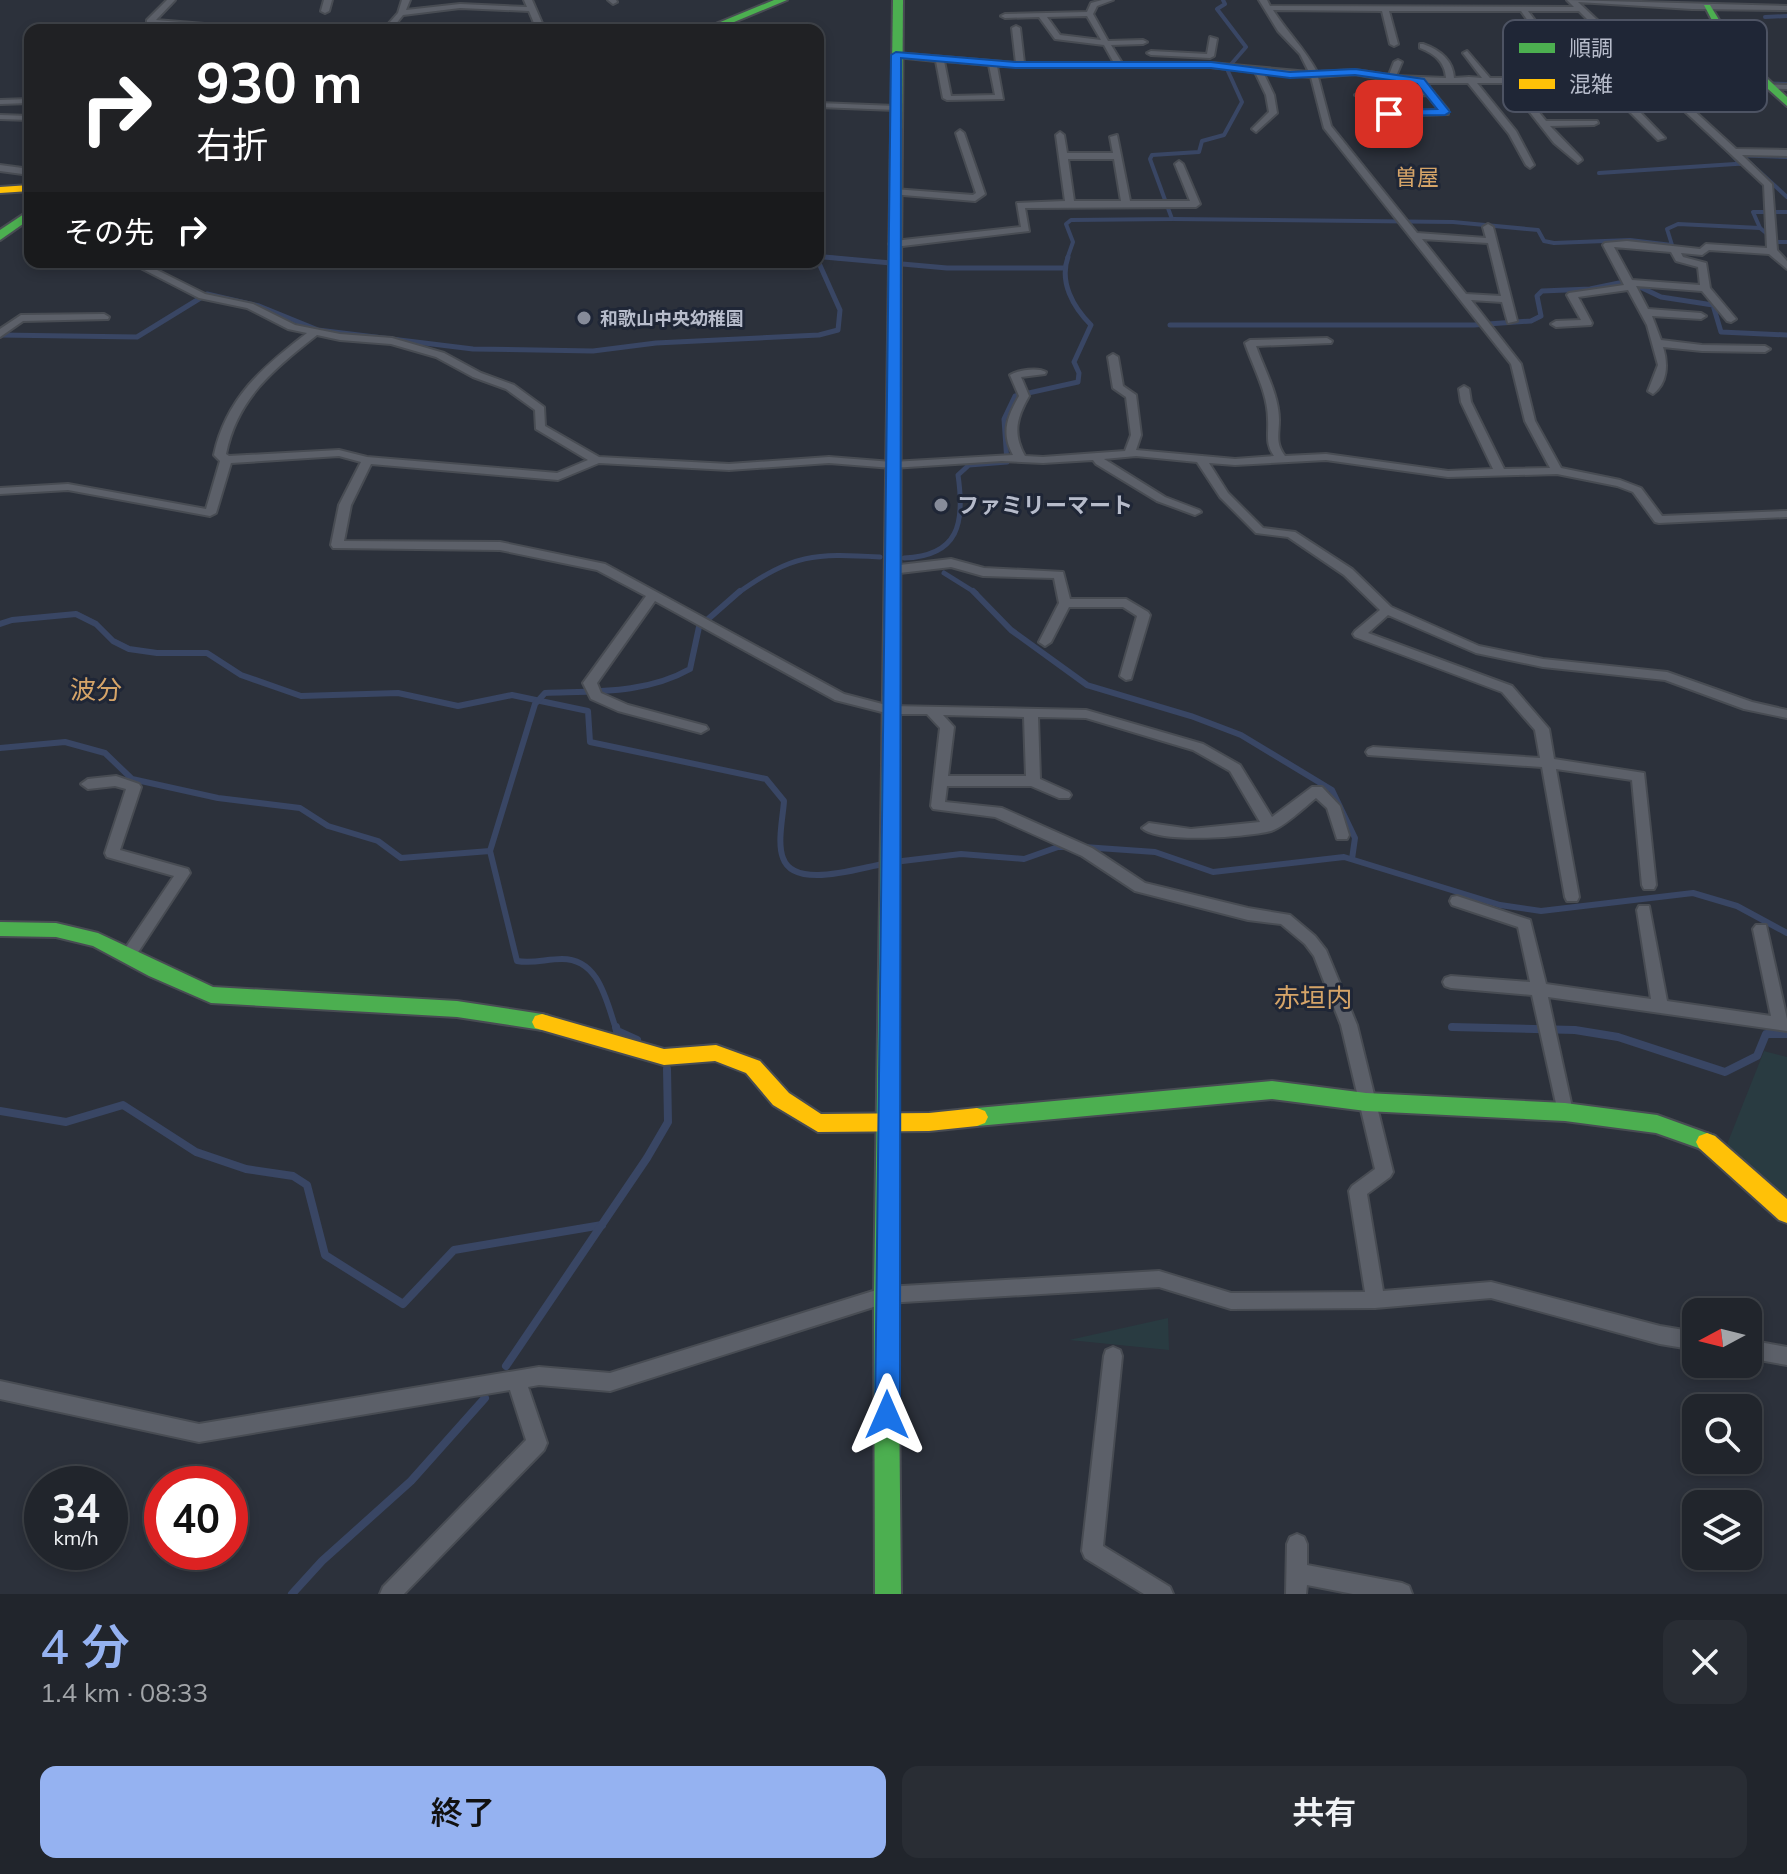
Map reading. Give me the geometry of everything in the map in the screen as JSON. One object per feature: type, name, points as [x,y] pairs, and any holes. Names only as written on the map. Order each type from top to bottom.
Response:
[{"type":"street","points":[[171,0],[150,22],[176,24]]},
{"type":"street","points":[[325,11],[328,0]]},
{"type":"street","points":[[392,24],[406,0]]},
{"type":"street","points":[[721,24],[782,0]]},
{"type":"street","points":[[737,24],[798,0]]},
{"type":"street","points":[[888,1594],[886,1295],[898,0]]},
{"type":"street","points":[[1089,14],[1094,5],[1109,0]]},
{"type":"street","points":[[1396,0],[1401,9]]},
{"type":"street","points":[[1728,0],[1738,8]]},
{"type":"street","points":[[1265,4],[1524,10],[1575,3],[1787,8]]},
{"type":"street","points":[[1575,3],[1593,20]]},
{"type":"street","points":[[1265,4],[1281,29],[1303,53],[1314,75],[1327,126],[1516,364],[1530,421],[1557,471]]},
{"type":"street","points":[[401,13],[460,6],[529,5],[538,24]]},
{"type":"street","points":[[1707,7],[1715,20]]},
{"type":"street","points":[[1385,8],[1394,44]]},
{"type":"street","points":[[1524,10],[1531,20]]},
{"type":"street","points":[[1005,16],[1089,14]]},
{"type":"street","points":[[1089,14],[1119,65]]},
{"type":"street","points":[[1041,15],[1058,37],[1104,43],[1143,42]]},
{"type":"street","points":[[1016,28],[1020,65]]},
{"type":"street","points":[[1211,60],[1213,39]]},
{"type":"street","points":[[1423,46],[1440,53],[1451,73],[1450,80]]},
{"type":"street","points":[[1151,53],[1167,48],[1226,66],[1314,75],[1355,72],[1420,81],[1503,79]]},
{"type":"street","points":[[1467,53],[1487,79]]},
{"type":"street","points":[[896,55],[1020,65],[1119,65],[1211,60]]},
{"type":"street","points":[[940,60],[947,98],[1000,97],[993,64]]},
{"type":"street","points":[[1391,79],[1398,62]]},
{"type":"street","points":[[1256,129],[1273,113],[1270,95],[1258,70]]},
{"type":"street","points":[[1469,79],[1513,133],[1530,165]]},
{"type":"street","points":[[1361,115],[1445,112],[1420,81]]},
{"type":"street","points":[[1778,87],[1787,103]]},
{"type":"street","points":[[1359,95],[1429,92]]},
{"type":"street","points":[[1,103],[24,102]]},
{"type":"street","points":[[824,105],[896,108]]},
{"type":"street","points":[[1534,112],[1570,155],[1578,160]]},
{"type":"street","points":[[1634,112],[1661,138]]},
{"type":"street","points":[[1691,112],[1768,184],[1772,251]]},
{"type":"street","points":[[0,117],[24,118]]},
{"type":"street","points":[[1544,124],[1594,123]]},
{"type":"street","points":[[894,192],[975,198],[981,194],[960,133]]},
{"type":"street","points":[[1060,135],[1070,204]]},
{"type":"street","points":[[1114,137],[1126,205]]},
{"type":"street","points":[[1734,152],[1787,153]]},
{"type":"street","points":[[1063,156],[1118,156]]},
{"type":"street","points":[[894,244],[1026,229],[1020,205],[1196,204],[1179,164]]},
{"type":"street","points":[[0,168],[24,171]]},
{"type":"street","points":[[0,190],[24,188]]},
{"type":"street","points":[[0,196],[24,195]]},
{"type":"street","points":[[0,236],[24,218]]},
{"type":"street","points":[[1488,227],[1512,321]]},
{"type":"street","points":[[1415,236],[1492,241]]},
{"type":"street","points":[[1653,391],[1663,365],[1652,325],[1608,245],[1702,252],[1706,247],[1772,251],[1787,266]]},
{"type":"street","points":[[1675,249],[1679,259],[1703,265],[1705,288],[1731,319]]},
{"type":"street","points":[[146,268],[202,296],[250,306],[292,327],[392,341],[440,355],[477,375],[510,387],[540,409],[540,427],[597,460]]},
{"type":"street","points":[[1556,324],[1587,323],[1572,295],[1628,285],[1705,288]]},
{"type":"street","points":[[1462,297],[1507,299]]},
{"type":"street","points":[[1643,312],[1701,316]]},
{"type":"street","points":[[0,334],[21,318],[104,317]]},
{"type":"street","points":[[315,332],[275,362],[232,416],[221,435],[220,455],[226,460],[339,453],[367,460],[558,477],[597,460],[729,467],[829,460],[892,465],[1129,454],[1235,462],[1326,457],[1448,474],[1557,471],[1620,483],[1637,490],[1659,520],[1787,514]]},
{"type":"street","points":[[1282,459],[1272,448],[1270,433],[1274,414],[1250,343],[1327,341]]},
{"type":"street","points":[[1657,343],[1702,348],[1765,349]]},
{"type":"street","points":[[1113,357],[1118,388],[1131,395],[1136,435],[1129,454]]},
{"type":"street","points":[[1012,459],[1009,422],[1024,396],[1015,375],[1041,372]]},
{"type":"street","points":[[1464,389],[1466,402],[1500,472]]},
{"type":"street","points":[[1097,456],[1100,462],[1161,499],[1195,512]]},
{"type":"street","points":[[1201,459],[1224,495],[1260,531],[1291,534],[1348,572],[1387,610],[1476,649],[1543,663],[1667,676],[1749,706],[1787,714]]},
{"type":"street","points":[[0,491],[68,487],[210,513],[226,460]]},
{"type":"street","points":[[367,460],[345,505],[337,545],[500,546],[601,567],[840,697],[890,710],[1086,714],[1198,747],[1235,768],[1270,826]]},
{"type":"street","points":[[891,570],[951,563],[983,572],[1059,575],[1065,603],[1045,642]]},
{"type":"street","points":[[652,596],[590,683],[596,696],[623,708],[701,729]]},
{"type":"street","points":[[1065,603],[1126,603],[1144,615],[1126,676]]},
{"type":"street","points":[[1387,610],[1359,634],[1507,689],[1542,729],[1572,897]]},
{"type":"street","points":[[930,710],[947,727],[938,806],[997,812],[1087,852],[1140,887],[1248,914],[1285,919],[1321,954],[1349,1025],[1384,1172],[1358,1191],[1375,1300]]},
{"type":"street","points":[[1031,713],[1033,781]]},
{"type":"street","points":[[1373,752],[1548,763],[1639,776],[1649,885]]},
{"type":"street","points":[[88,784],[116,781],[134,787],[112,853],[183,873],[128,956]]},
{"type":"street","points":[[941,781],[1033,781],[1064,795]]},
{"type":"street","points":[[1149,828],[1191,834],[1270,826],[1317,790],[1333,806],[1342,835]]},
{"type":"street","points":[[1457,901],[1525,924],[1565,1112]]},
{"type":"street","points":[[1644,910],[1660,1007]]},
{"type":"street","points":[[0,929],[56,930],[98,940],[211,995],[457,1009],[530,1019],[664,1057],[716,1053],[753,1067],[781,1099],[818,1123],[929,1122],[1272,1090],[1366,1102],[1565,1112],[1657,1124],[1712,1144],[1787,1213]]},
{"type":"street","points":[[1451,982],[1538,989],[1784,1025],[1779,981],[1761,929]]},
{"type":"street","points":[[0,1390],[199,1433],[539,1376],[610,1382],[886,1295],[1159,1279],[1231,1301],[1375,1300],[1491,1290],[1682,1339]]},
{"type":"street","points":[[1762,1352],[1787,1356]]},
{"type":"street","points":[[1113,1356],[1092,1551],[1163,1594]]},
{"type":"street","points":[[390,1594],[537,1443],[516,1379]]},
{"type":"street","points":[[1297,1544],[1296,1583],[1402,1593]]},
{"type":"shaded area","points":[[1764,1051],[1787,1057],[1787,1219],[1722,1157]]},
{"type":"shaded area","points":[[1168,1318],[1169,1350],[1069,1340]]},
{"type":"waterway","points":[[1172,219],[1150,159],[1152,155],[1199,152],[1202,141],[1224,135],[1242,102],[1227,69],[1246,47],[1217,9],[1225,4],[1223,0]]},
{"type":"waterway","points":[[1765,17],[1787,16]]},
{"type":"waterway","points":[[1767,84],[1787,84]]},
{"type":"waterway","points":[[1740,164],[1732,155],[1787,157]]},
{"type":"waterway","points":[[1740,164],[1750,163],[1787,197]]},
{"type":"waterway","points":[[1599,173],[1740,164]]},
{"type":"waterway","points":[[1760,228],[1753,212],[1787,212]]},
{"type":"waterway","points":[[1067,259],[1073,242],[1066,224],[1071,220],[1172,219]]},
{"type":"waterway","points":[[1172,219],[1453,222],[1538,230],[1544,241],[1554,243],[1630,240],[1672,245],[1667,229],[1678,224],[1760,228]]},
{"type":"waterway","points":[[1760,228],[1777,242],[1787,242]]},
{"type":"waterway","points":[[824,257],[839,258]]},
{"type":"waterway","points":[[824,257],[839,258]]},
{"type":"waterway","points":[[904,558],[937,551],[954,534],[960,508],[958,475],[969,465],[1007,462],[1004,419],[1015,396],[1078,382],[1079,373],[1074,362],[1091,325],[1069,294],[1065,276],[1068,257]]},
{"type":"waterway","points":[[839,258],[947,268],[1064,268]]},
{"type":"waterway","points":[[839,258],[845,259]]},
{"type":"waterway","points":[[0,335],[137,337],[207,294],[259,306],[318,330],[473,349],[593,351],[656,343],[819,335],[838,330],[840,310],[821,268]]},
{"type":"waterway","points":[[1170,325],[1474,325],[1531,321],[1541,316],[1537,296],[1542,291],[1590,289],[1619,283],[1638,286],[1661,297],[1713,305],[1721,332],[1787,335]]},
{"type":"waterway","points":[[738,593],[774,570],[805,559],[838,555],[880,557]]},
{"type":"waterway","points":[[944,573],[973,591]]},
{"type":"waterway","points":[[538,701],[545,693],[638,687],[690,669],[699,627],[740,591]]},
{"type":"waterway","points":[[973,591],[1011,630],[1087,685],[1191,716],[1241,735],[1332,790],[1355,838],[1352,859]]},
{"type":"waterway","points":[[0,624],[12,620],[76,614],[96,624],[113,641],[129,649],[157,653],[207,653],[241,675],[301,696],[398,693],[458,706],[512,695],[538,701]]},
{"type":"waterway","points":[[490,851],[538,701]]},
{"type":"waterway","points":[[538,701],[588,711],[590,742],[766,779],[784,801],[780,845],[789,868],[813,875],[883,864]]},
{"type":"waterway","points":[[0,748],[65,742],[105,753],[132,779],[218,798],[300,808],[328,826],[378,841],[401,858],[490,851]]},
{"type":"waterway","points":[[894,862],[961,854],[1024,859],[1058,847],[1068,847]]},
{"type":"waterway","points":[[1084,847],[1155,852],[1213,872],[1344,857],[1500,905],[1541,911],[1693,893],[1737,906],[1787,933]]},
{"type":"waterway","points":[[490,851],[517,961],[562,959],[585,966],[599,983],[616,1029]]},
{"type":"waterway","points":[[616,1027],[617,1031],[637,1040]]},
{"type":"waterway","points":[[1527,1029],[1452,1027],[1575,1030],[1618,1037],[1725,1072],[1757,1056],[1766,1034],[1787,1034]]},
{"type":"waterway","points":[[602,1225],[668,1122],[667,1069]]},
{"type":"waterway","points":[[0,1111],[66,1122],[123,1105],[196,1152],[246,1169],[293,1176],[307,1185],[325,1255],[403,1304],[454,1250],[602,1225]]},
{"type":"waterway","points":[[506,1366],[602,1225]]},
{"type":"waterway","points":[[292,1594],[322,1561],[411,1481],[485,1398]]},
{"type":"traffic: fast","points":[[721,24],[782,0]]},
{"type":"traffic: fast","points":[[895,266],[898,0]]},
{"type":"traffic: fast","points":[[1707,7],[1715,20]]},
{"type":"traffic: fast","points":[[1767,84],[1787,103]]},
{"type":"traffic: fast","points":[[0,236],[24,218]]},
{"type":"traffic: fast","points":[[888,1594],[886,1295],[891,765]]},
{"type":"traffic: fast","points":[[0,929],[56,930],[98,940],[156,971],[211,995],[457,1009],[542,1022]]},
{"type":"traffic: fast","points":[[977,1117],[1272,1090],[1366,1102],[1565,1112],[1657,1124],[1707,1142]]},
{"type":"traffic: slow","points":[[0,190],[24,188]]},
{"type":"traffic: slow","points":[[891,765],[895,266]]},
{"type":"traffic: slow","points":[[542,1022],[664,1057],[716,1053],[753,1067],[781,1099],[818,1123],[929,1122],[977,1117]]},
{"type":"traffic: slow","points":[[1707,1142],[1787,1213]]},
{"type":"place","name":"和歌山中央幼稚園","points":[[584,318]]},
{"type":"place","name":"ファミリーマート","points":[[941,505]]},
{"type":"district","name":"曽屋","points":[[1417,177]]},
{"type":"district","name":"波分","points":[[96,689]]},
{"type":"district","name":"赤垣内","points":[[1313,997]]},
{"type":"route","points":[[887,1415],[896,55],[1015,65],[1211,65],[1290,75],[1355,72],[1420,81],[1445,112],[1389,114]]}]
